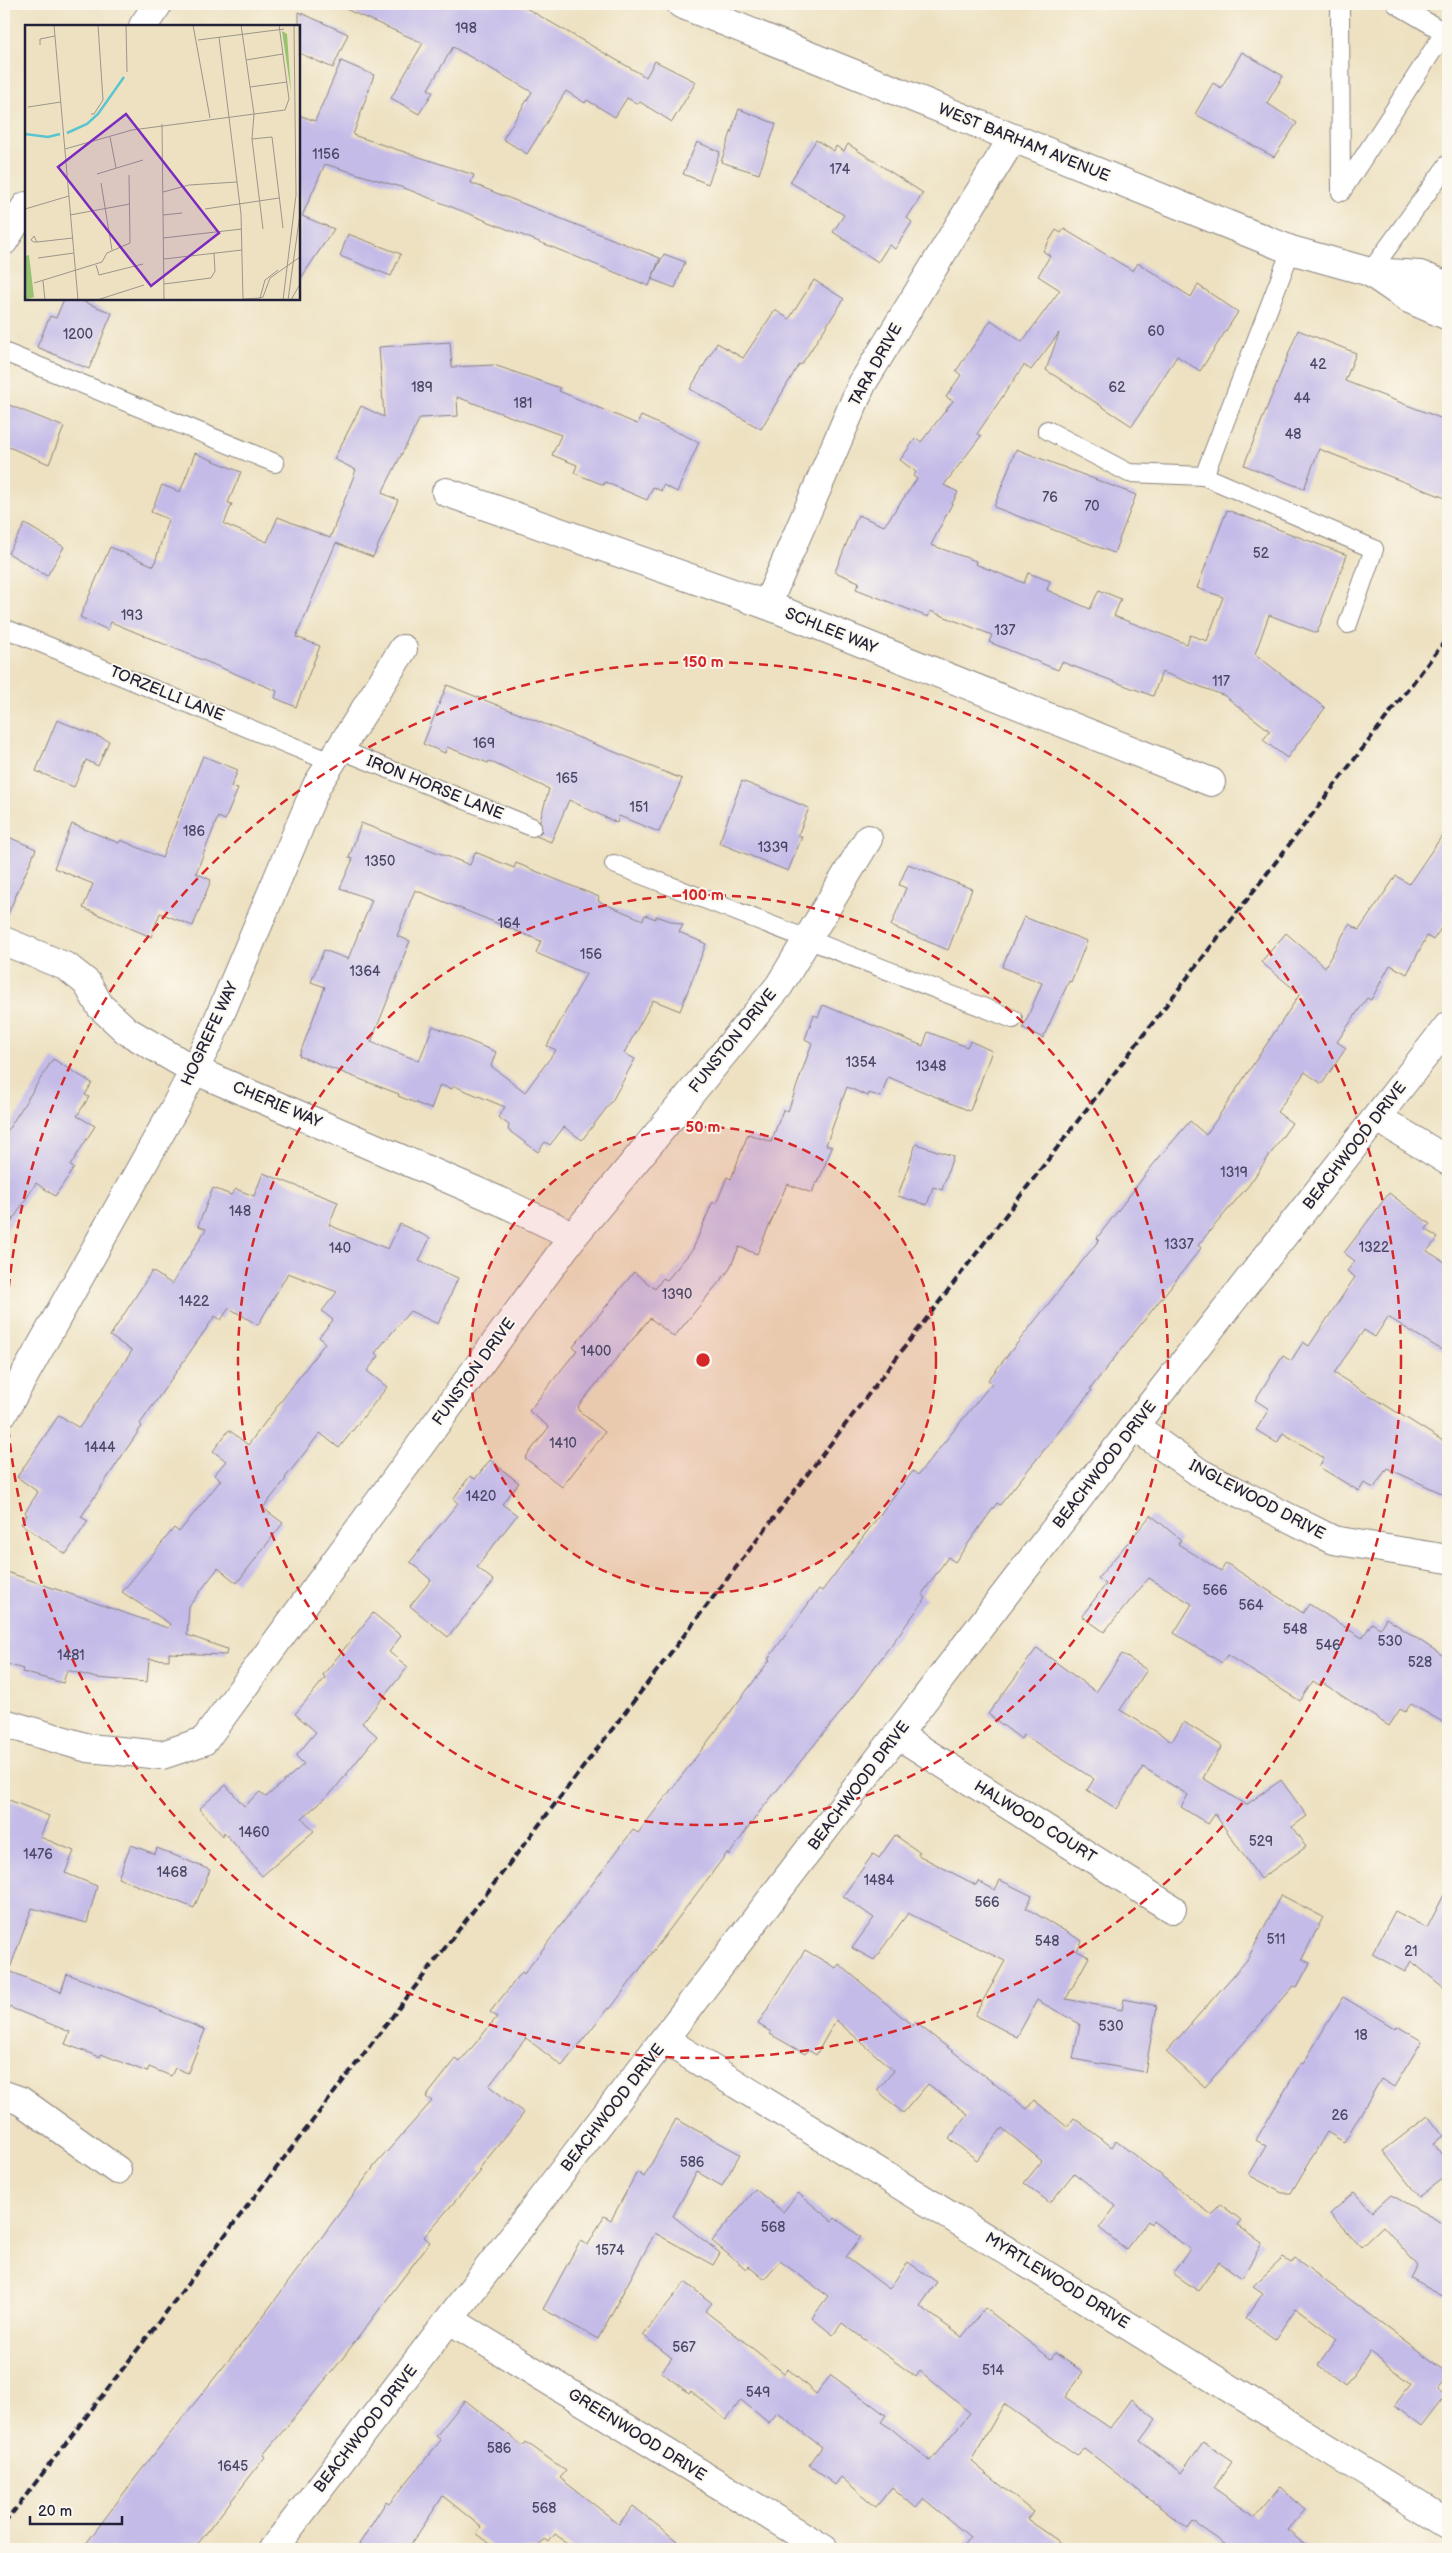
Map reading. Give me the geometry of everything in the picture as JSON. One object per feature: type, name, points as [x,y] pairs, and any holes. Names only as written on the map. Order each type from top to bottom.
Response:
[{"type":"street","points":[[145,25],[158,4]]},
{"type":"street","name":"WEST BARHAM AVENUE","points":[[681,4],[1291,250],[1370,272],[1420,275],[1448,286]]},
{"type":"street","name":"TARA DRIVE","points":[[767,605],[862,384],[1012,139]]},
{"type":"street","points":[[4,241],[25,208]]},
{"type":"street","name":"WEST BARHAM AVENUE","points":[[1370,272],[1409,299],[1448,316]]},
{"type":"street","name":"SCHLEE WAY","points":[[446,492],[767,605],[1211,782]]},
{"type":"street","name":"HOGREFE WAY","points":[[4,1412],[194,1070],[214,1030],[316,785],[403,650]]},
{"type":"street","name":"FUNSTON DRIVE","points":[[4,1723],[88,1748],[162,1755],[204,1741],[572,1238],[778,986],[868,839]]},
{"type":"street","name":"CHERIE WAY","points":[[4,941],[66,968],[87,983],[100,1006],[127,1031],[194,1070],[502,1202],[555,1227],[572,1238]]},
{"type":"street","name":"BEACHWOOD DRIVE","points":[[273,2549],[1134,1426],[1378,1118],[1448,1026]]},
{"type":"street","points":[[1378,1118],[1448,1160]]},
{"type":"street","name":"INGLEWOOD DRIVE","points":[[1134,1426],[1200,1473],[1333,1540],[1448,1559]]},
{"type":"street","name":"HALWOOD COURT","points":[[898,1735],[1172,1909]]},
{"type":"street","name":"MYRTLEWOOD DRIVE","points":[[665,2040],[1448,2523]]},
{"type":"street","points":[[4,2094],[21,2101],[118,2170]]},
{"type":"street","name":"GREENWOOD DRIVE","points":[[450,2320],[824,2549]]},
{"type":"lane","points":[[1340,4],[1341,192],[1446,30],[1396,4]]},
{"type":"lane","points":[[1370,272],[1448,164]]},
{"type":"lane","points":[[1204,476],[1291,250]]},
{"type":"lane","points":[[4,352],[275,463]]},
{"type":"lane","points":[[1047,430],[1129,473],[1204,476],[1374,548],[1348,624]]},
{"type":"lane","name":"TORZELLI LANE","points":[[4,628],[335,756]]},
{"type":"lane","name":"IRON HORSE LANE","points":[[335,756],[532,827]]},
{"type":"lane","points":[[614,864],[1013,1019]]},
{"type":"building","points":[[334,4],[519,4],[646,77],[655,61],[696,82],[672,122],[640,102],[638,104],[627,98],[615,117],[587,100],[585,103],[566,91],[527,154],[503,139],[532,92],[453,47],[428,89],[433,92],[419,114],[391,98],[423,43]]},
{"type":"building","points":[[299,12],[348,34],[333,68],[300,53]]},
{"type":"building","points":[[1242,52],[1283,76],[1267,103],[1297,123],[1274,157],[1195,114],[1213,83],[1221,88]]},
{"type":"building","points":[[341,61],[374,75],[353,135],[474,175],[471,183],[660,258],[649,286],[407,189],[325,164],[302,216],[334,229],[300,280],[300,115],[315,121]]},
{"type":"building","points":[[739,109],[776,124],[759,174],[721,162]]},
{"type":"building","points":[[816,140],[834,151],[836,146],[844,151],[848,144],[923,193],[907,218],[912,222],[895,249],[889,245],[878,262],[833,232],[844,215],[790,182]]},
{"type":"building","points":[[697,142],[720,152],[708,184],[683,174]]},
{"type":"building","points":[[1064,229],[1133,271],[1138,263],[1191,297],[1198,285],[1238,312],[1200,371],[1177,356],[1132,426],[1046,370],[1059,333],[1031,370],[1024,365],[977,434],[981,436],[944,485],[958,492],[931,545],[976,561],[975,564],[1024,583],[1028,573],[1050,581],[1047,590],[1090,609],[1099,590],[1121,599],[1114,616],[1187,644],[1190,635],[1207,641],[1223,597],[1197,588],[1227,510],[1347,555],[1317,633],[1269,615],[1255,654],[1325,708],[1287,758],[1263,740],[1270,731],[1225,696],[1162,672],[1153,696],[1062,662],[1058,670],[989,642],[992,635],[930,611],[928,617],[856,589],[859,582],[835,572],[858,515],[884,526],[917,479],[913,476],[916,472],[900,460],[916,438],[921,442],[953,401],[946,397],[961,375],[956,371],[991,320],[1022,342],[1060,290],[1038,276],[1050,256],[1043,251],[1056,230],[1061,233]]},
{"type":"building","points":[[348,234],[401,254],[391,276],[340,256]]},
{"type":"building","points":[[664,254],[685,262],[675,288],[651,279]]},
{"type":"building","points":[[814,280],[844,299],[801,365],[799,364],[761,429],[690,389],[717,343],[743,358],[775,310],[789,319]]},
{"type":"building","points":[[64,300],[80,300],[112,313],[89,369],[37,347],[50,316],[56,318]]},
{"type":"building","points":[[1298,330],[1356,353],[1345,381],[1448,421],[1448,499],[1319,449],[1304,489],[1244,465]]},
{"type":"building","points":[[450,342],[452,367],[494,365],[560,388],[559,391],[637,424],[641,416],[699,442],[677,492],[663,485],[661,491],[653,487],[647,500],[605,482],[604,485],[574,473],[577,465],[552,455],[561,435],[457,397],[458,416],[420,418],[382,493],[398,500],[373,557],[336,543],[296,637],[320,646],[296,707],[275,698],[277,691],[111,622],[108,630],[80,617],[110,547],[154,566],[168,519],[151,512],[162,485],[180,492],[195,453],[241,472],[228,503],[232,504],[224,524],[267,542],[278,517],[330,538],[356,470],[334,459],[361,406],[384,417],[379,347]]},
{"type":"building","points":[[4,403],[64,427],[49,464],[4,445]]},
{"type":"building","points":[[1016,449],[1136,495],[1114,553],[994,507]]},
{"type":"building","points":[[25,524],[64,547],[47,576],[8,553]]},
{"type":"building","points":[[447,685],[682,779],[659,832],[619,816],[617,823],[569,800],[551,842],[536,836],[542,831],[540,820],[549,789],[489,761],[488,763],[447,747],[445,753],[423,744]]},
{"type":"building","points":[[57,720],[109,741],[98,766],[86,760],[74,787],[36,771]]},
{"type":"building","points":[[203,756],[238,770],[231,787],[238,789],[225,820],[218,817],[196,873],[211,880],[193,926],[160,913],[151,937],[83,908],[93,884],[54,868],[72,824],[119,843],[121,840],[162,858]]},
{"type":"building","points":[[742,781],[809,808],[798,835],[802,837],[788,871],[719,843]]},
{"type":"building","points":[[361,823],[470,865],[475,852],[514,868],[516,863],[599,897],[598,901],[643,920],[645,915],[656,919],[656,916],[683,925],[679,932],[706,944],[680,1011],[653,1000],[624,1053],[635,1059],[612,1101],[582,1140],[564,1127],[550,1145],[545,1142],[538,1152],[508,1130],[509,1125],[498,1117],[505,1107],[454,1086],[452,1089],[440,1085],[431,1109],[398,1096],[399,1094],[299,1056],[325,987],[311,982],[324,950],[348,959],[372,900],[340,888],[353,859],[349,858]],"holes":[[[415,890],[541,941],[536,953],[586,974],[547,1046],[556,1050],[525,1092],[491,1066],[496,1052],[433,1026],[419,1061],[371,1042],[410,941],[397,936]]]},
{"type":"building","points":[[1448,827],[1448,918],[1433,940],[1427,936],[1407,974],[1390,965],[1371,1000],[1367,998],[1337,1042],[1346,1048],[1322,1084],[1305,1072],[1277,1112],[1292,1123],[1249,1185],[1198,1245],[1201,1248],[1090,1389],[1092,1390],[1000,1505],[997,1503],[955,1562],[948,1557],[922,1594],[926,1598],[841,1712],[760,1811],[729,1855],[727,1853],[610,2009],[608,2008],[562,2066],[526,2038],[489,2086],[524,2113],[479,2169],[481,2171],[424,2237],[430,2242],[339,2363],[263,2455],[265,2457],[194,2549],[82,2549],[139,2473],[255,2327],[376,2164],[432,2101],[426,2097],[456,2059],[460,2062],[497,2017],[490,2012],[522,1972],[524,1974],[633,1830],[638,1833],[770,1660],[768,1659],[819,1589],[822,1591],[913,1471],[918,1475],[992,1383],[988,1380],[1099,1240],[1097,1238],[1152,1166],[1190,1121],[1206,1135],[1300,994],[1261,962],[1286,933],[1325,967],[1349,924],[1359,930],[1396,876],[1409,884]]},
{"type":"building","points":[[4,835],[36,849],[4,923]]},
{"type":"building","points":[[908,864],[972,889],[948,950],[891,926],[906,888],[899,885]]},
{"type":"building","points":[[1024,917],[1087,941],[1071,982],[1069,981],[1043,1038],[1023,1028],[1042,983],[1002,967]]},
{"type":"building","points":[[823,1005],[923,1046],[928,1032],[967,1047],[970,1041],[992,1051],[970,1111],[888,1077],[881,1097],[869,1093],[868,1096],[847,1087],[826,1145],[832,1147],[818,1183],[816,1182],[812,1193],[787,1184],[757,1254],[739,1247],[729,1270],[674,1337],[650,1318],[579,1405],[578,1410],[605,1432],[562,1487],[525,1458],[549,1427],[529,1411],[577,1350],[573,1347],[634,1272],[655,1289],[663,1278],[667,1280],[693,1249],[712,1203],[717,1202],[727,1177],[731,1179],[748,1134],[771,1142],[783,1110],[788,1111],[812,1043],[805,1039],[814,1015],[818,1017]]},
{"type":"building","points":[[53,1059],[92,1083],[85,1095],[89,1097],[77,1116],[95,1126],[70,1166],[74,1168],[55,1196],[36,1183],[4,1234],[4,1136]]},
{"type":"building","points":[[916,1144],[953,1156],[942,1190],[933,1187],[927,1205],[898,1196]]},
{"type":"building","points":[[263,1173],[338,1202],[329,1225],[388,1249],[400,1224],[430,1238],[419,1261],[458,1278],[438,1324],[410,1311],[375,1353],[379,1356],[367,1371],[387,1387],[339,1448],[320,1433],[285,1478],[263,1508],[283,1523],[237,1583],[218,1568],[189,1606],[187,1635],[227,1649],[226,1655],[169,1653],[169,1660],[149,1659],[147,1682],[96,1678],[67,1670],[63,1683],[22,1672],[23,1669],[4,1663],[4,1571],[168,1628],[170,1624],[122,1592],[174,1528],[179,1532],[221,1480],[214,1475],[226,1461],[213,1451],[229,1430],[248,1445],[325,1343],[319,1337],[333,1320],[322,1311],[337,1292],[288,1273],[258,1325],[229,1308],[221,1320],[215,1316],[140,1424],[142,1426],[81,1517],[88,1521],[66,1554],[21,1524],[27,1515],[25,1512],[38,1492],[17,1477],[59,1415],[79,1428],[132,1351],[110,1336],[152,1271],[172,1284],[206,1229],[198,1226],[213,1188],[231,1195],[236,1189],[254,1196]]},
{"type":"building","points":[[1389,1193],[1430,1224],[1426,1229],[1438,1238],[1427,1251],[1448,1264],[1448,1354],[1388,1317],[1375,1337],[1364,1330],[1334,1373],[1448,1444],[1448,1496],[1387,1468],[1374,1488],[1364,1483],[1359,1491],[1319,1467],[1324,1458],[1283,1433],[1277,1443],[1256,1430],[1269,1409],[1255,1400],[1283,1356],[1291,1361],[1303,1342],[1309,1346],[1355,1277],[1347,1271],[1355,1261],[1344,1253]]},
{"type":"building","points":[[490,1460],[519,1483],[502,1504],[517,1515],[477,1567],[494,1581],[448,1637],[410,1606],[431,1580],[410,1562],[458,1503],[453,1499],[470,1476],[475,1479]]},
{"type":"building","points":[[1151,1515],[1181,1540],[1178,1544],[1221,1571],[1226,1563],[1303,1613],[1309,1604],[1362,1638],[1372,1623],[1380,1628],[1386,1618],[1448,1659],[1448,1725],[1411,1704],[1405,1712],[1400,1709],[1389,1726],[1321,1682],[1319,1685],[1313,1681],[1300,1701],[1227,1655],[1222,1663],[1174,1633],[1192,1604],[1149,1578],[1104,1632],[1082,1616],[1106,1584],[1098,1578]]},
{"type":"building","points":[[373,1613],[401,1636],[389,1652],[408,1667],[362,1723],[377,1736],[333,1791],[302,1818],[314,1831],[262,1876],[224,1832],[223,1836],[199,1809],[226,1785],[244,1806],[260,1792],[266,1797],[304,1764],[296,1756],[316,1732],[295,1714],[325,1678],[323,1675]]},
{"type":"building","points":[[1037,1648],[1096,1692],[1122,1654],[1147,1670],[1120,1710],[1172,1741],[1184,1722],[1222,1746],[1203,1778],[1246,1805],[1281,1780],[1307,1816],[1292,1827],[1306,1847],[1260,1879],[1215,1814],[1208,1824],[1181,1807],[1188,1795],[1143,1767],[1117,1809],[1087,1790],[1094,1779],[1024,1735],[1021,1739],[988,1714]]},
{"type":"building","points":[[4,1798],[49,1816],[40,1837],[74,1851],[65,1873],[97,1886],[87,1923],[32,1908],[9,1971],[61,1992],[67,1974],[111,1990],[205,2030],[188,2073],[175,2068],[171,2076],[149,2067],[147,2072],[101,2054],[100,2057],[65,2044],[70,2032],[4,2005]]},
{"type":"building","points":[[895,1835],[919,1852],[918,1855],[976,1885],[978,1881],[995,1890],[1000,1880],[1032,1896],[1026,1908],[1082,1941],[1077,1951],[1089,1957],[1066,1999],[1122,2010],[1124,1999],[1157,2006],[1145,2072],[1073,2059],[1080,2024],[1037,2000],[1017,2037],[975,2015],[1005,1961],[908,1913],[874,1960],[852,1948],[874,1918],[843,1896],[873,1854],[879,1858]]},
{"type":"building","points":[[131,1845],[155,1854],[157,1848],[210,1870],[194,1908],[118,1878]]},
{"type":"building","points":[[1448,1887],[1448,1991],[1411,1961],[1405,1972],[1372,1954],[1395,1911],[1427,1928]]},
{"type":"building","points":[[1281,1895],[1323,1917],[1302,1959],[1310,1963],[1297,1987],[1294,1986],[1205,2087],[1166,2052],[1247,1960]]},
{"type":"building","points":[[805,1950],[836,1968],[839,1964],[913,2026],[915,2022],[1027,2109],[1034,2100],[1067,2127],[1074,2118],[1112,2147],[1116,2141],[1212,2215],[1220,2204],[1241,2220],[1237,2225],[1262,2243],[1242,2278],[1219,2262],[1198,2291],[1173,2273],[1190,2249],[1153,2221],[1151,2224],[1148,2221],[1126,2249],[1099,2228],[1116,2206],[1074,2173],[1050,2203],[1024,2183],[1042,2161],[1002,2128],[977,2160],[949,2139],[968,2114],[928,2084],[903,2113],[877,2090],[894,2071],[836,2020],[816,2055],[808,2050],[805,2054],[770,2034],[771,2032],[758,2024]]},
{"type":"building","points":[[1343,1997],[1396,2029],[1397,2026],[1422,2041],[1394,2087],[1381,2079],[1344,2142],[1327,2132],[1291,2193],[1282,2193],[1249,2175],[1266,2146],[1256,2140],[1301,2063],[1303,2064]]},
{"type":"building","points":[[1428,2116],[1443,2136],[1433,2143],[1448,2163],[1448,2175],[1419,2197],[1383,2151]]},
{"type":"building","points":[[676,2119],[740,2154],[722,2186],[697,2172],[673,2216],[720,2253],[713,2265],[655,2233],[598,2339],[543,2309],[580,2241],[588,2245],[604,2216],[611,2220],[637,2172],[644,2177]]},
{"type":"building","points":[[755,2189],[783,2212],[798,2193],[832,2221],[835,2218],[861,2237],[846,2257],[889,2289],[908,2262],[937,2282],[920,2306],[962,2337],[985,2308],[1051,2359],[1055,2353],[1083,2372],[1065,2397],[1110,2428],[1131,2399],[1156,2419],[1140,2441],[1181,2473],[1203,2442],[1232,2462],[1214,2488],[1255,2517],[1280,2487],[1305,2509],[1287,2530],[1310,2549],[1232,2549],[1193,2522],[1188,2529],[1085,2449],[1077,2455],[1004,2404],[971,2461],[1033,2512],[1027,2519],[1070,2549],[960,2549],[970,2537],[924,2499],[916,2508],[892,2487],[876,2507],[841,2477],[835,2485],[809,2465],[822,2447],[777,2413],[769,2423],[741,2400],[726,2420],[691,2391],[689,2393],[661,2372],[672,2358],[643,2335],[685,2282],[712,2303],[705,2311],[784,2373],[788,2369],[816,2394],[831,2375],[886,2415],[881,2422],[930,2461],[970,2413],[920,2371],[916,2377],[842,2323],[833,2335],[812,2318],[828,2296],[780,2261],[764,2279],[748,2266],[746,2269],[712,2241]]},
{"type":"building","points":[[1354,2192],[1372,2212],[1391,2195],[1448,2226],[1448,2299],[1411,2279],[1418,2266],[1383,2226],[1361,2247],[1330,2214]]},
{"type":"building","points":[[1283,2258],[1291,2263],[1295,2258],[1448,2373],[1448,2376],[1437,2390],[1445,2396],[1421,2427],[1394,2406],[1411,2384],[1370,2352],[1345,2386],[1318,2366],[1337,2339],[1296,2308],[1275,2339],[1246,2318],[1263,2293],[1253,2286]]},
{"type":"building","points":[[465,2400],[523,2446],[526,2442],[566,2471],[560,2478],[619,2524],[633,2506],[687,2549],[575,2549],[555,2534],[549,2542],[545,2539],[537,2549],[497,2549],[476,2533],[481,2527],[443,2496],[408,2549],[356,2549],[386,2502],[389,2504],[441,2440],[436,2436]]},
{"type":"railway","points":[[4,2524],[1448,637]]}]
